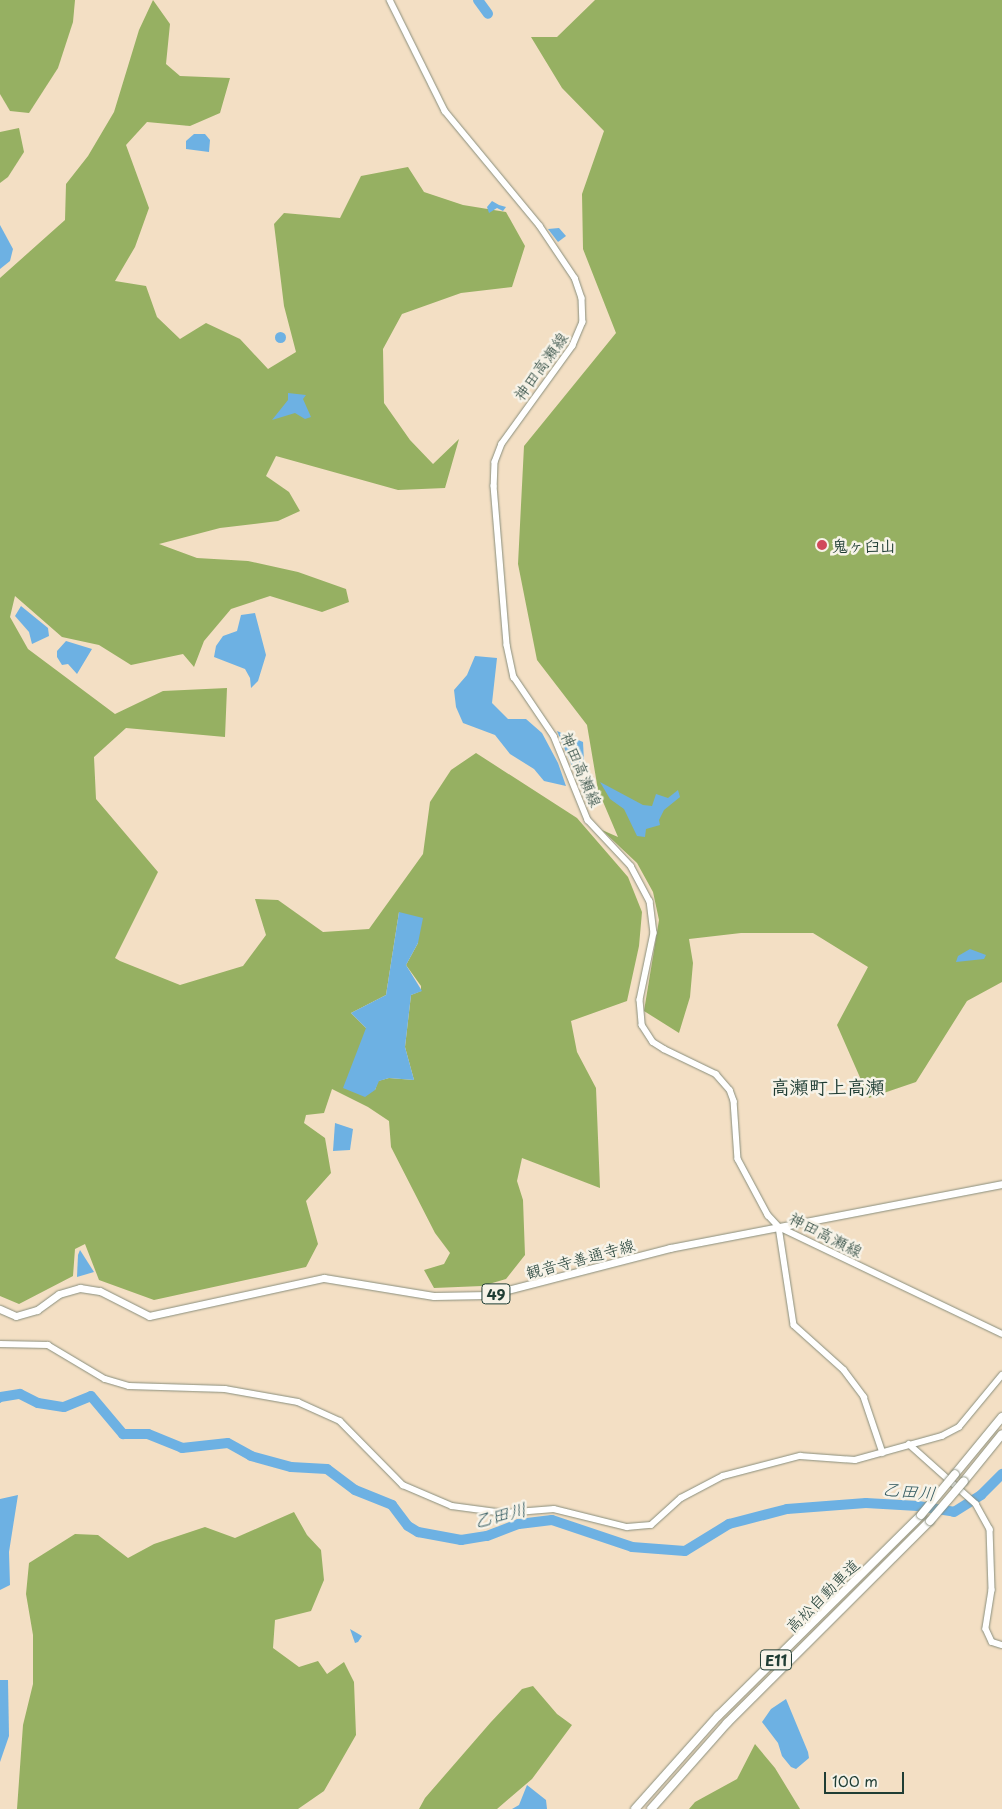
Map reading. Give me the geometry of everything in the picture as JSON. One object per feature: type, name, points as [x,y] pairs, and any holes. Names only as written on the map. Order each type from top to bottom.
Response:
[{"type":"highway","name":"高松自動車道","points":[[634,1809],[718,1716],[922,1515],[1002,1417]]},
{"type":"highway","name":"高松自動車道","points":[[651,1809],[727,1723],[930,1521],[1002,1434]]},
{"type":"main road","name":"神田高瀬線","points":[[390,0],[445,111],[528,209],[579,286],[583,322],[574,346],[508,434],[495,462],[494,486],[508,655],[519,688],[560,747],[588,820],[631,866],[646,890],[654,933],[640,1000],[642,1025],[653,1042],[664,1050],[716,1074],[730,1090],[735,1107],[738,1159],[768,1215],[780,1227],[1002,1334]]},
{"type":"main road","name":"観音寺善通寺線","points":[[0,1309],[16,1316],[37,1310],[59,1294],[80,1288],[100,1291],[149,1316],[324,1278],[434,1296],[488,1295],[541,1284],[616,1260],[1002,1184]]},
{"type":"main road","points":[[780,1227],[794,1325],[844,1370],[864,1397],[883,1453]]},
{"type":"main road","points":[[0,1344],[48,1345],[97,1374],[129,1386],[225,1389],[298,1402],[340,1421],[403,1485],[434,1500],[482,1512],[554,1509],[616,1526],[638,1527],[658,1521],[681,1498],[723,1476],[800,1456],[846,1460],[883,1453],[942,1436],[959,1428],[1002,1375]]},
{"type":"main road","points":[[909,1444],[976,1504],[990,1529],[992,1590],[986,1629],[992,1642],[1002,1646]]},
{"type":"green space","points":[[0,0],[75,0],[73,22],[58,68],[29,113],[10,111],[0,94]]},
{"type":"green space","points":[[153,0],[170,24],[166,64],[180,76],[230,78],[220,113],[190,126],[147,122],[126,145],[149,208],[135,247],[115,281],[146,286],[157,317],[180,339],[206,323],[240,339],[268,369],[296,352],[284,306],[274,224],[284,213],[340,218],[361,176],[408,167],[424,192],[463,205],[506,212],[525,246],[512,287],[461,293],[402,314],[383,349],[384,403],[410,440],[433,464],[459,439],[445,488],[398,490],[276,456],[266,476],[289,492],[300,511],[278,521],[220,528],[159,544],[197,558],[248,561],[298,572],[346,589],[349,602],[322,612],[270,596],[231,609],[204,641],[194,667],[183,654],[131,665],[99,645],[62,637],[15,596],[10,617],[28,649],[115,714],[163,691],[227,688],[225,737],[126,728],[94,757],[96,799],[158,872],[115,958],[120,961],[180,985],[243,966],[266,935],[255,899],[278,900],[323,932],[369,929],[423,854],[430,802],[451,770],[476,753],[577,818],[628,877],[642,912],[639,946],[627,1001],[571,1021],[577,1052],[596,1088],[600,1188],[522,1158],[517,1181],[523,1200],[525,1255],[506,1279],[482,1286],[434,1288],[424,1270],[444,1264],[450,1253],[435,1233],[391,1147],[389,1121],[368,1107],[332,1089],[324,1113],[306,1115],[304,1123],[325,1138],[331,1173],[306,1201],[318,1244],[306,1267],[154,1300],[99,1280],[85,1244],[75,1249],[73,1276],[19,1304],[0,1296],[0,278],[65,220],[66,184],[88,156],[114,112],[139,30]],"holes":[[[399,912],[418,943],[406,965],[421,986],[421,991],[411,995],[405,1047],[414,1080],[389,1078],[378,1081],[375,1090],[366,1028],[351,1013],[386,995]]]},
{"type":"green space","points":[[595,0],[1002,0],[1002,982],[967,1001],[916,1082],[869,1098],[837,1025],[868,967],[813,933],[741,933],[689,939],[693,963],[690,997],[679,1033],[644,1011],[659,920],[653,892],[637,863],[602,830],[618,837],[598,790],[587,725],[537,660],[518,564],[524,446],[616,333],[583,249],[582,194],[604,131],[562,88],[531,37],[557,37]]},
{"type":"green space","points":[[19,128],[24,152],[8,177],[0,183],[0,132]]},
{"type":"green space","points":[[294,1512],[307,1535],[321,1550],[324,1580],[311,1611],[275,1620],[273,1648],[299,1667],[318,1661],[327,1674],[344,1662],[354,1682],[356,1735],[324,1791],[298,1809],[17,1809],[23,1725],[33,1684],[33,1635],[26,1594],[29,1563],[75,1534],[98,1535],[128,1558],[154,1544],[205,1527],[235,1538]]},
{"type":"green space","points":[[533,1686],[557,1714],[572,1725],[532,1779],[497,1809],[419,1809],[425,1798],[491,1722],[522,1689]]},
{"type":"green space","points":[[755,1744],[775,1768],[800,1809],[689,1809],[695,1802],[737,1779]]},
{"type":"water","points":[[194,134],[205,134],[210,140],[209,152],[186,149],[186,141]]},
{"type":"water","points":[[492,201],[506,207],[503,211],[497,208],[489,213],[487,207]]},
{"type":"water","points":[[0,225],[13,249],[10,261],[0,269]]},
{"type":"water","points":[[559,228],[566,236],[558,242],[548,229]]},
{"type":"water","points":[[280,331],[286,337],[280,343],[274,337]]},
{"type":"water","points":[[288,393],[306,395],[303,399],[311,417],[305,419],[295,413],[272,420],[288,400]]},
{"type":"water","points":[[21,606],[48,628],[49,636],[32,644],[29,632],[15,616]]},
{"type":"water","points":[[255,613],[266,655],[258,681],[251,688],[250,678],[245,669],[214,657],[216,646],[223,636],[237,631],[241,615]]},
{"type":"water","points":[[66,641],[92,649],[77,674],[68,664],[62,665],[57,657],[57,651]]},
{"type":"water","points":[[475,656],[497,658],[492,703],[508,719],[526,719],[542,733],[558,763],[566,786],[544,781],[534,769],[510,754],[495,735],[463,723],[456,707],[454,690],[467,675]]},
{"type":"water","points":[[557,731],[583,742],[584,762],[575,773]]},
{"type":"water","points":[[600,782],[643,805],[652,806],[656,794],[668,798],[678,790],[680,797],[664,810],[659,820],[660,825],[646,829],[645,837],[637,836],[624,809],[610,799]]},
{"type":"water","points":[[399,912],[423,918],[418,943],[406,965],[422,991],[411,995],[405,1047],[414,1080],[389,1078],[379,1081],[375,1090],[365,1097],[343,1088],[366,1028],[351,1013],[386,995]]},
{"type":"water","points":[[970,949],[986,955],[984,959],[956,962],[958,956]]},
{"type":"water","points":[[335,1123],[353,1129],[350,1150],[333,1151]]},
{"type":"water","points":[[80,1250],[94,1272],[77,1277],[78,1255]]},
{"type":"water","points":[[18,1495],[9,1552],[10,1585],[0,1590],[0,1499]]},
{"type":"water","points":[[350,1629],[362,1636],[358,1642],[355,1643]]},
{"type":"water","points":[[0,1680],[8,1680],[9,1736],[0,1762]]},
{"type":"water","points":[[786,1699],[809,1758],[796,1769],[791,1767],[782,1756],[778,1743],[762,1722],[771,1709]]},
{"type":"water","points":[[527,1785],[546,1800],[547,1809],[512,1809],[519,1805]]},
{"type":"waterway","points":[[478,0],[488,14]]},
{"type":"waterway","name":"乙田川","points":[[0,1397],[20,1394],[38,1403],[64,1407],[91,1396],[123,1434],[148,1434],[182,1448],[228,1443],[251,1456],[291,1467],[327,1469],[355,1490],[392,1505],[408,1526],[418,1532],[461,1540],[487,1536],[519,1524],[552,1520],[632,1547],[685,1551],[729,1524],[787,1509],[866,1503],[918,1506],[954,1512],[981,1495],[1002,1474]]},
{"type":"waterway","name":"乙田川","points":[[0,1402],[8,1395]]},
{"type":"place","name":"鬼ヶ臼山","points":[[822,545]]},
{"type":"district","name":"高瀬町上高瀬","points":[[828,1087]]}]
